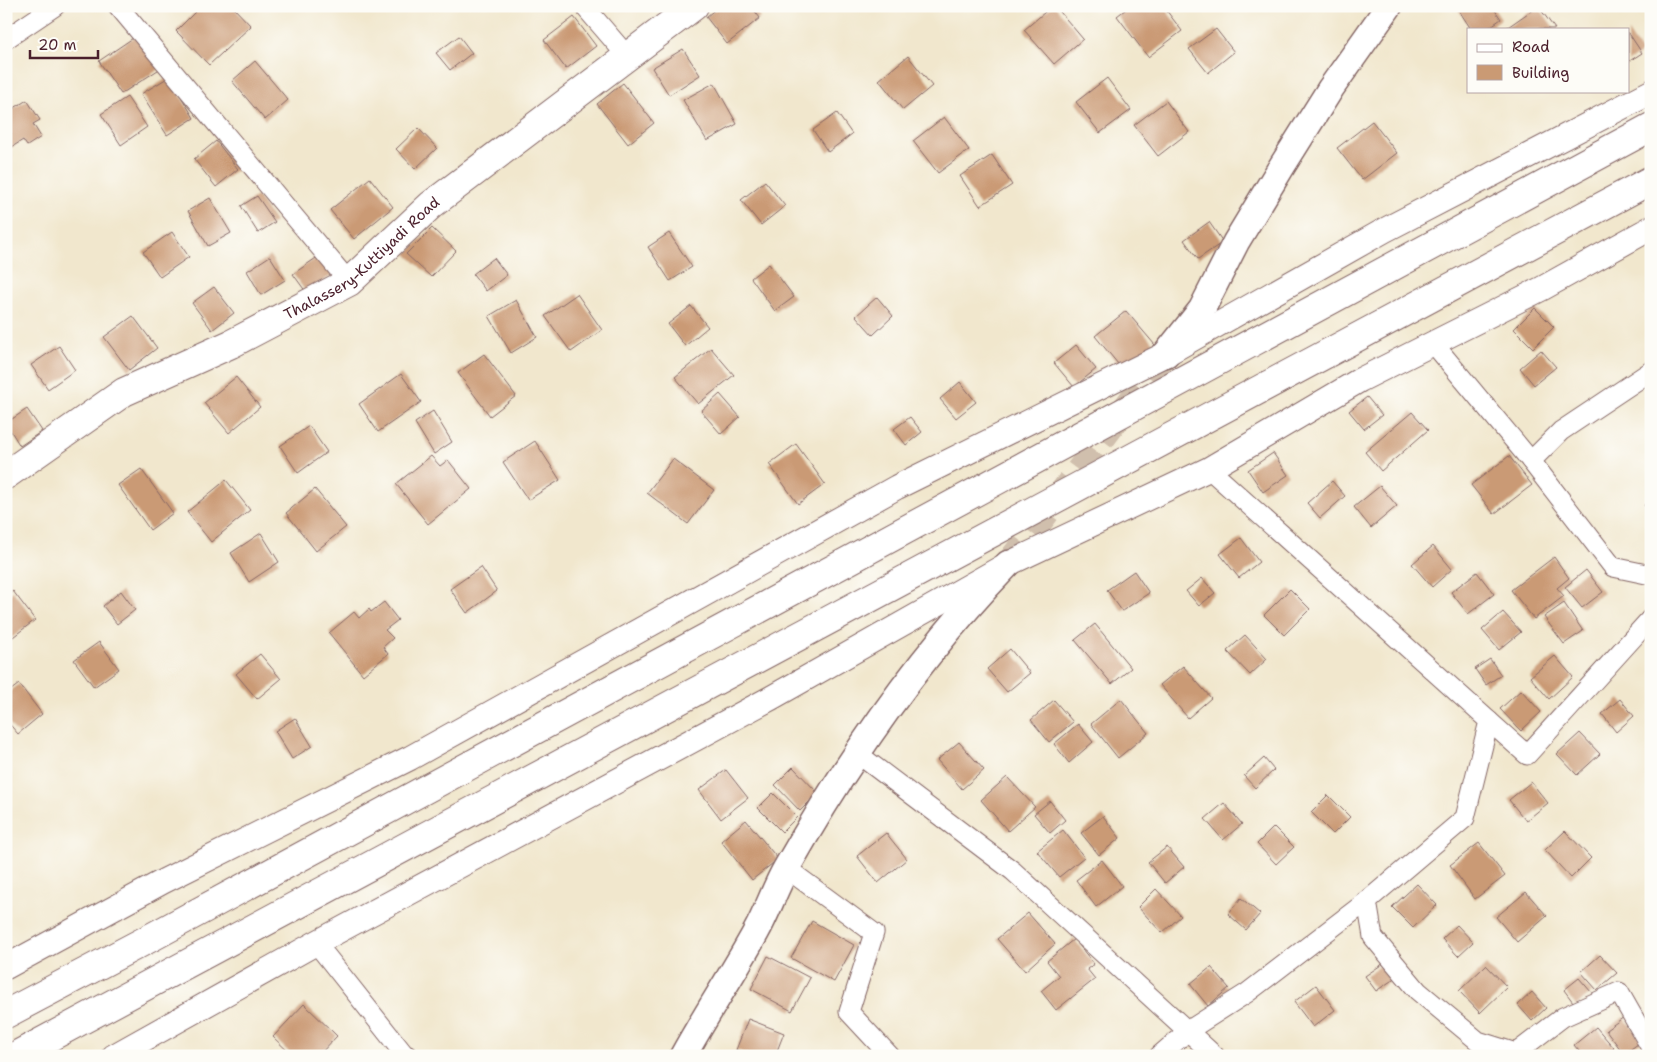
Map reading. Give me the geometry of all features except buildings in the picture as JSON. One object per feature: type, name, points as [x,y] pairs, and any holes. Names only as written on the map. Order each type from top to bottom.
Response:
[{"type":"main road","name":"Thalassery-Kuttiyadi Road","points":[[6,475],[41,448],[124,392],[231,344],[349,282],[431,205],[694,6]]},
{"type":"main road","points":[[1166,354],[1202,309],[1236,242],[1282,166],[1331,88],[1389,6]]},
{"type":"main road","points":[[6,1014],[177,924],[1651,127]]},
{"type":"main road","points":[[15,1056],[1651,180]]},
{"type":"main road","points":[[682,1056],[757,931],[786,868],[858,754],[920,664],[966,607],[1008,564]]},
{"type":"street","points":[[6,39],[55,6]]},
{"type":"street","points":[[118,6],[349,282]]},
{"type":"street","points":[[584,6],[628,56]]},
{"type":"street","points":[[6,967],[164,881],[410,758],[897,487],[1166,354],[1385,230],[1651,92]]},
{"type":"street","points":[[114,1056],[316,943],[771,698],[1008,564],[1209,469],[1360,380],[1543,288],[1651,228]]},
{"type":"street","points":[[1433,343],[1531,461],[1613,567],[1651,575]]},
{"type":"street","points":[[1531,461],[1561,431],[1651,371]]},
{"type":"street","points":[[1209,469],[1527,755],[1651,618]]},
{"type":"street","points":[[1159,1056],[1189,1030],[1247,993],[1367,901],[1465,818],[1489,721]]},
{"type":"street","points":[[858,754],[1013,872],[1189,1030],[1215,1056]]},
{"type":"street","points":[[786,868],[874,933],[849,1012],[890,1056]]},
{"type":"street","points":[[1367,901],[1374,937],[1418,990],[1478,1041],[1516,1054],[1563,1017],[1619,992],[1651,1048]]},
{"type":"street","points":[[316,943],[404,1054],[408,1056]]},
{"type":"tunnel","points":[[1008,564],[1166,354]]}]
